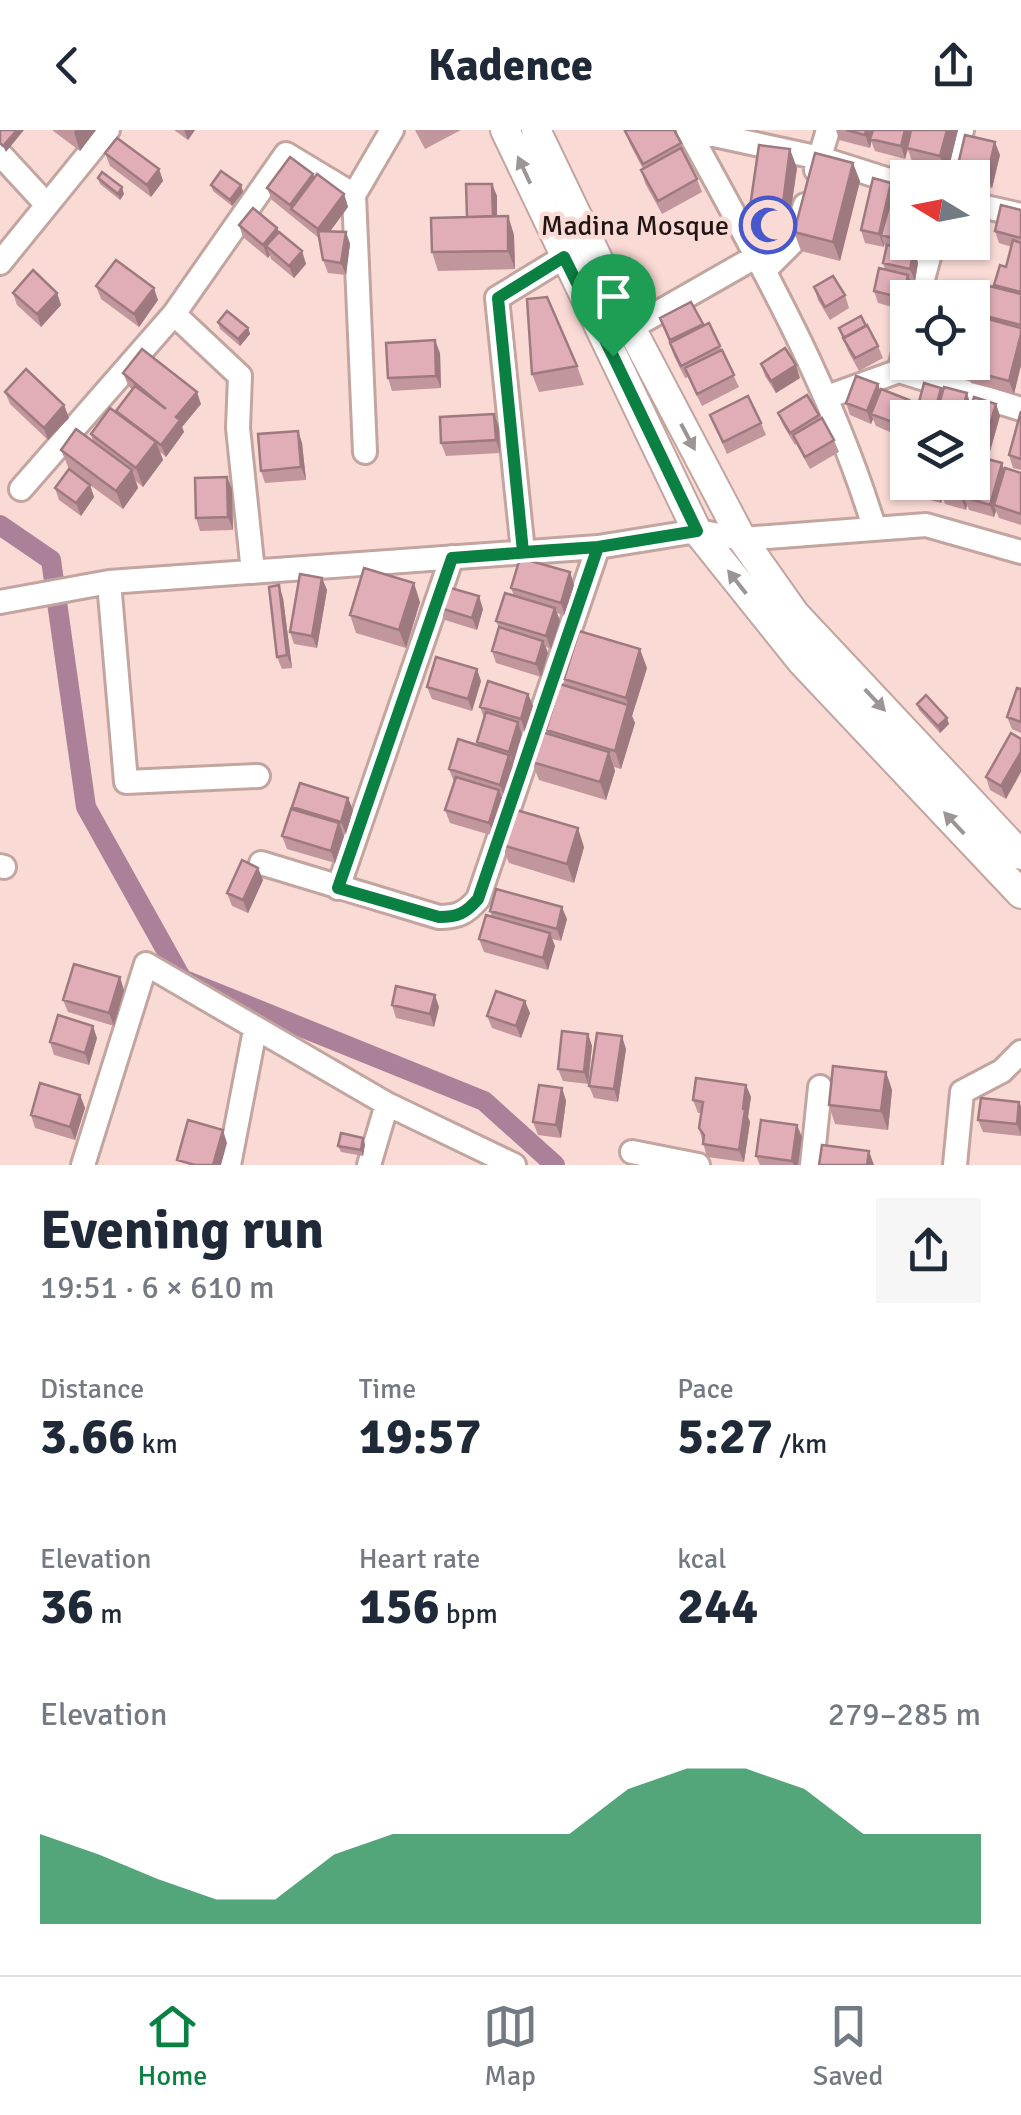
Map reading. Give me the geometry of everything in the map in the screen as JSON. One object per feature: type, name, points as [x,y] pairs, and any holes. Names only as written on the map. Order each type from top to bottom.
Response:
[{"type":"main road","points":[[505,130],[697,531],[802,662],[1021,894]]},
{"type":"main road","points":[[536,130],[632,328],[742,538],[795,614],[1021,855]]},
{"type":"street","points":[[0,263],[108,130]]},
{"type":"street","points":[[365,452],[354,195],[392,130]]},
{"type":"street","points":[[689,130],[820,158],[890,180]]},
{"type":"street","points":[[689,130],[827,397],[874,527]]},
{"type":"street","points":[[632,328],[793,242],[828,130]]},
{"type":"street","points":[[954,160],[962,130]]},
{"type":"street","points":[[0,154],[47,205]]},
{"type":"street","points":[[21,489],[174,314],[286,154],[354,195]]},
{"type":"street","points":[[990,208],[1021,215]]},
{"type":"street","points":[[523,552],[498,298],[564,257]]},
{"type":"street","points":[[174,314],[240,376],[238,428],[253,572]]},
{"type":"street","points":[[827,397],[890,374]]},
{"type":"street","points":[[929,380],[1021,408]]},
{"type":"street","points":[[1,602],[109,582],[598,547],[697,531],[742,538],[926,524],[1021,552]]},
{"type":"street","points":[[261,863],[439,917],[456,917],[468,910],[478,899],[598,547]]},
{"type":"street","points":[[338,888],[452,558]]},
{"type":"street","points":[[109,582],[126,782],[258,776]]},
{"type":"street","points":[[87,1164],[146,964],[387,1104],[514,1165]]},
{"type":"street","points":[[229,1165],[255,1030]]},
{"type":"street","points":[[955,1165],[962,1092],[1002,1071],[1021,1052]]},
{"type":"street","points":[[812,1165],[820,1087]]},
{"type":"street","points":[[369,1165],[387,1104]]},
{"type":"street","points":[[632,1152],[698,1165]]},
{"type":"building","points":[[0,130],[17,130],[3,146]]},
{"type":"building","points":[[674,130],[681,143],[643,164],[625,131]]},
{"type":"building","points":[[873,130],[905,130],[901,146],[870,139]]},
{"type":"building","points":[[911,130],[947,130],[940,156],[907,148]]},
{"type":"building","points":[[965,135],[995,142],[990,163],[990,160],[959,160]]},
{"type":"building","points":[[117,138],[159,169],[147,185],[105,153]]},
{"type":"building","points":[[759,145],[790,149],[782,211],[750,207]]},
{"type":"building","points":[[681,148],[697,179],[658,201],[641,170]]},
{"type":"building","points":[[815,153],[853,163],[833,242],[794,232]]},
{"type":"building","points":[[290,157],[313,174],[290,205],[267,188]]},
{"type":"building","points":[[221,171],[241,185],[230,200],[211,185]]},
{"type":"building","points":[[102,172],[122,187],[118,194],[98,178]]},
{"type":"building","points":[[317,174],[344,194],[318,229],[291,209]]},
{"type":"building","points":[[873,178],[890,183],[879,234],[861,230]]},
{"type":"building","points":[[466,184],[492,184],[493,216],[467,217]]},
{"type":"building","points":[[1001,205],[1021,210],[1021,238],[995,231]]},
{"type":"building","points":[[889,207],[890,207],[890,237],[881,235]]},
{"type":"building","points":[[253,208],[277,228],[263,245],[239,225]]},
{"type":"building","points":[[508,216],[508,251],[432,252],[431,218]]},
{"type":"building","points":[[318,231],[346,232],[341,263],[323,260]]},
{"type":"building","points":[[279,232],[302,251],[289,266],[266,246]]},
{"type":"building","points":[[1013,240],[1021,243],[1021,292],[994,285],[1000,265],[1006,267]]},
{"type":"building","points":[[887,245],[890,260],[912,260],[910,269],[883,263]]},
{"type":"building","points":[[116,260],[154,288],[134,314],[96,286]]},
{"type":"building","points":[[879,268],[908,275],[907,280],[890,280],[890,295],[874,291]]},
{"type":"building","points":[[33,270],[57,293],[37,314],[13,293]]},
{"type":"building","points":[[833,276],[845,295],[825,307],[814,287]]},
{"type":"building","points":[[990,286],[1021,294],[1021,325],[990,317]]},
{"type":"building","points":[[547,297],[577,366],[532,374],[527,299]]},
{"type":"building","points":[[691,302],[703,324],[670,340],[660,318]]},
{"type":"building","points":[[227,311],[248,328],[238,339],[218,322]]},
{"type":"building","points":[[861,316],[866,326],[844,338],[839,328]]},
{"type":"building","points":[[990,320],[1021,328],[1009,381],[990,376]]},
{"type":"building","points":[[709,323],[720,346],[681,366],[670,343]]},
{"type":"building","points":[[867,325],[878,346],[855,358],[843,338]]},
{"type":"building","points":[[435,340],[436,376],[388,378],[386,343]]},
{"type":"building","points":[[785,348],[796,365],[771,381],[761,364]]},
{"type":"building","points":[[142,349],[197,392],[176,417],[180,420],[161,445],[116,411],[135,386],[166,409],[123,373]]},
{"type":"building","points":[[722,350],[734,375],[697,394],[685,368]]},
{"type":"building","points":[[26,369],[64,405],[44,428],[5,392]]},
{"type":"building","points":[[856,376],[878,384],[867,411],[846,403]]},
{"type":"building","points":[[924,383],[941,388],[938,400],[920,400]]},
{"type":"building","points":[[944,387],[967,393],[965,400],[940,400]]},
{"type":"building","points":[[881,389],[909,400],[890,400],[890,421],[871,414]]},
{"type":"building","points":[[807,395],[819,415],[790,433],[778,413]]},
{"type":"building","points":[[748,396],[761,423],[723,442],[710,415]]},
{"type":"building","points":[[990,402],[996,404],[990,425]]},
{"type":"building","points":[[110,408],[156,442],[136,468],[91,434]]},
{"type":"building","points":[[1021,411],[1021,459],[1009,455]]},
{"type":"building","points":[[494,414],[496,440],[441,443],[440,417]]},
{"type":"building","points":[[822,418],[834,440],[805,457],[793,435]]},
{"type":"building","points":[[76,429],[132,470],[116,491],[61,450]]},
{"type":"building","points":[[298,431],[301,467],[261,471],[258,434]]},
{"type":"building","points":[[990,460],[1002,463],[990,505],[974,500],[990,500]]},
{"type":"building","points":[[1005,468],[1021,473],[1021,514],[994,505]]},
{"type":"building","points":[[69,469],[90,485],[76,503],[55,488]]},
{"type":"building","points":[[227,477],[228,517],[196,518],[195,478]]},
{"type":"building","points":[[520,558],[570,572],[561,603],[511,588]]},
{"type":"building","points":[[364,568],[414,583],[399,630],[350,615]]},
{"type":"building","points":[[300,574],[322,578],[312,636],[290,632]]},
{"type":"building","points":[[279,585],[287,655],[277,657],[269,587]]},
{"type":"building","points":[[447,587],[479,596],[472,618],[440,608]]},
{"type":"building","points":[[505,593],[555,608],[546,636],[496,621]]},
{"type":"building","points":[[499,627],[543,641],[536,664],[492,651]]},
{"type":"building","points":[[579,631],[640,649],[626,698],[564,679]]},
{"type":"building","points":[[436,657],[477,669],[468,699],[427,687]]},
{"type":"building","points":[[488,681],[528,694],[521,719],[480,707]]},
{"type":"building","points":[[560,684],[628,705],[615,751],[546,730]]},
{"type":"building","points":[[1017,688],[1021,689],[1021,722],[1007,717]]},
{"type":"building","points":[[926,695],[947,718],[938,726],[917,704]]},
{"type":"building","points":[[486,712],[518,722],[509,752],[477,742]]},
{"type":"building","points":[[542,732],[609,752],[600,782],[532,762]]},
{"type":"building","points":[[1011,733],[1021,739],[1021,752],[1001,786],[986,777]]},
{"type":"building","points":[[458,739],[509,755],[500,785],[449,769]]},
{"type":"building","points":[[456,777],[499,790],[489,823],[445,810]]},
{"type":"building","points":[[300,783],[348,798],[341,822],[292,807]]},
{"type":"building","points":[[291,809],[339,823],[331,851],[282,836]]},
{"type":"building","points":[[513,809],[578,828],[567,864],[502,845]]},
{"type":"building","points":[[242,860],[258,868],[243,900],[227,893]]},
{"type":"building","points":[[496,889],[562,907],[557,929],[490,911]]},
{"type":"building","points":[[486,915],[550,933],[543,958],[479,939]]},
{"type":"building","points":[[74,964],[120,977],[109,1013],[63,1000]]},
{"type":"building","points":[[396,986],[435,995],[430,1014],[392,1005]]},
{"type":"building","points":[[496,991],[525,1001],[516,1026],[487,1016]]},
{"type":"building","points":[[58,1015],[93,1026],[85,1053],[50,1042]]},
{"type":"building","points":[[562,1031],[588,1034],[584,1072],[558,1069]]},
{"type":"building","points":[[597,1033],[622,1036],[614,1089],[589,1086]]},
{"type":"building","points":[[833,1066],[886,1072],[881,1111],[829,1105]]},
{"type":"building","points":[[696,1078],[746,1085],[739,1150],[703,1144],[704,1135],[699,1128],[703,1102],[693,1100]]},
{"type":"building","points":[[40,1083],[80,1095],[70,1127],[31,1115]]},
{"type":"building","points":[[539,1085],[562,1088],[556,1125],[533,1122]]},
{"type":"building","points":[[981,1098],[1019,1102],[1017,1124],[978,1120]]},
{"type":"building","points":[[188,1120],[223,1130],[213,1165],[177,1160]]},
{"type":"building","points":[[761,1120],[797,1125],[792,1161],[756,1156]]},
{"type":"building","points":[[341,1133],[363,1138],[361,1150],[338,1146]]},
{"type":"building","points":[[822,1145],[869,1151],[867,1165],[819,1165]]},
{"type":"waterway","points":[[0,525],[51,560],[86,807],[182,979],[484,1101],[555,1165]]},
{"type":"place","name":"Madina Mosque","points":[[768,225]]},
{"type":"route","points":[[613,356],[564,257],[498,298],[523,552],[598,547],[478,899],[456,917],[439,917],[338,888],[452,558],[598,547],[697,531],[613,356]]}]
